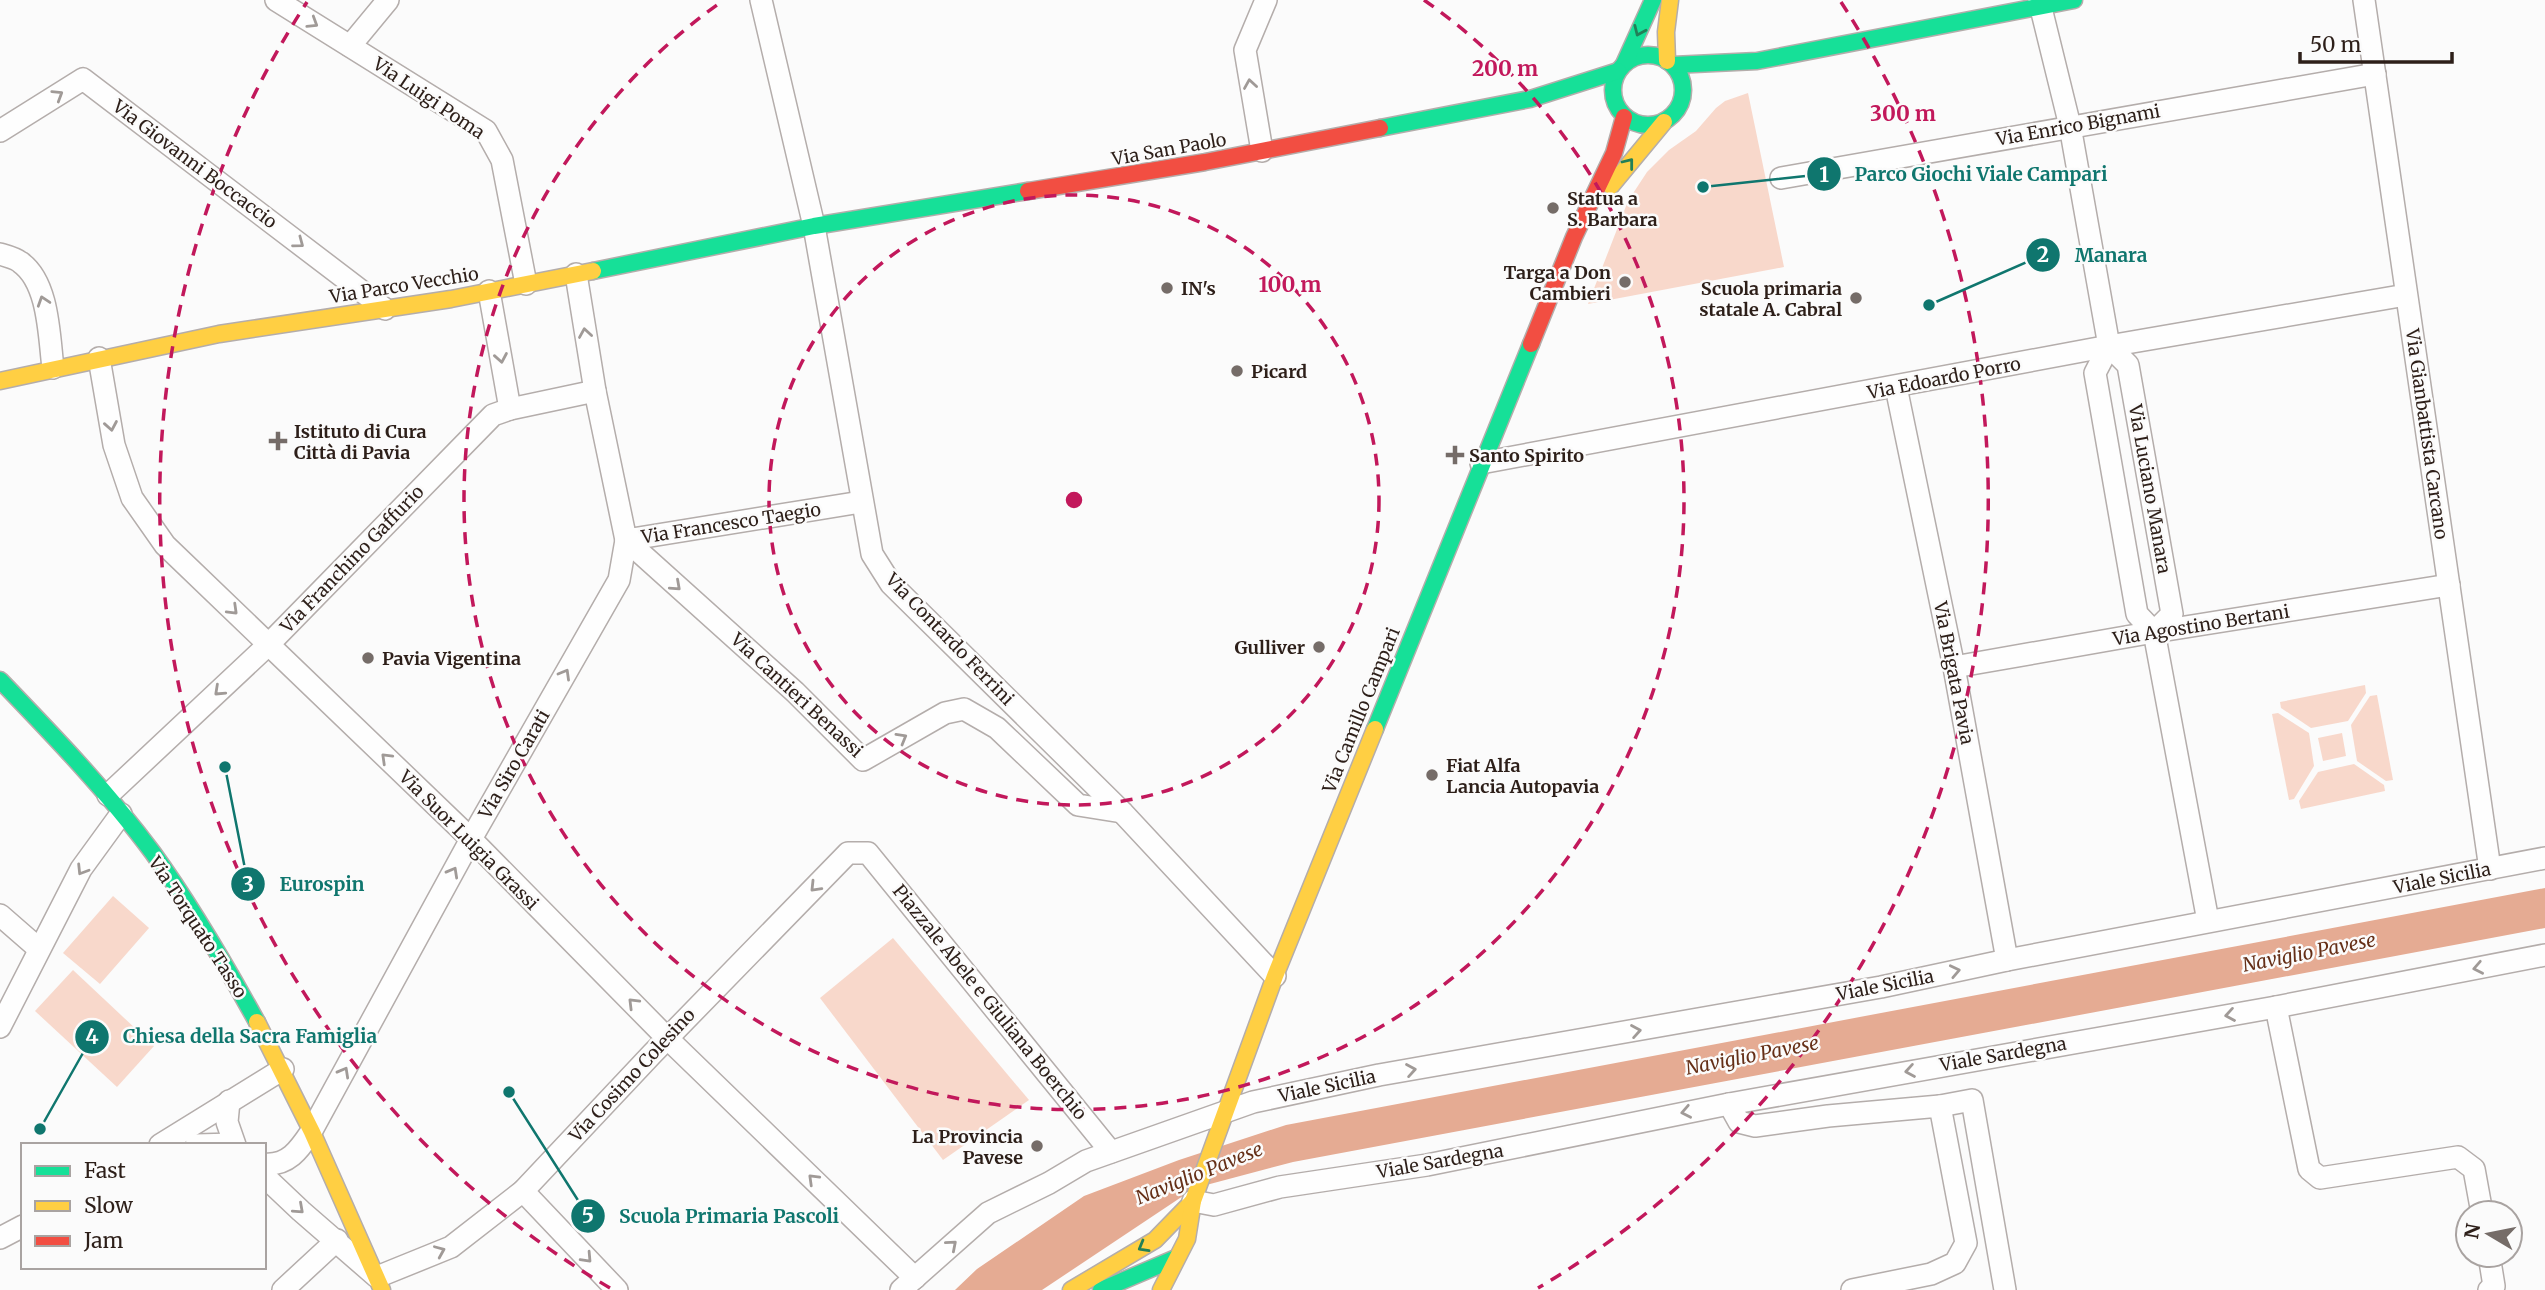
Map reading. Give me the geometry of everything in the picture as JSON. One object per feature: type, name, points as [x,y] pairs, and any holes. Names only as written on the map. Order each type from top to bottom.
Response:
[{"type":"street","name":"Via Luigi Poma","points":[[276,0],[485,131],[502,160],[526,284]]},
{"type":"street","points":[[350,46],[388,0]]},
{"type":"street","points":[[1262,151],[1245,50],[1266,0]]},
{"type":"street","points":[[1622,66],[1646,54],[1670,63],[1680,76],[1683,88],[1681,101],[1674,113],[1664,122],[1637,124],[1615,109],[1612,93],[1613,81],[1653,0]]},
{"type":"street","points":[[1670,0],[1666,32],[1670,63]]},
{"type":"street","points":[[1670,63],[1757,61],[2040,4],[2074,0]]},
{"type":"street","name":"Via Gianbattista Carcano","points":[[2364,0],[2490,869]]},
{"type":"street","name":"Via Contardo Ferrini","points":[[764,1],[814,226],[872,554],[891,584],[1122,812],[1275,976]]},
{"type":"street","name":"Via Luciano Manara","points":[[2040,4],[2070,126],[2109,346],[2128,365],[2172,614],[2154,632]]},
{"type":"street","points":[[1718,79],[1757,61]]},
{"type":"street","name":"Via San Paolo","points":[[814,226],[1080,184],[1530,99],[1622,66]]},
{"type":"street","name":"Via Enrico Bignami","points":[[1782,178],[2375,74]]},
{"type":"street","name":"Via Giovanni Boccaccio","points":[[0,131],[83,79],[385,309]]},
{"type":"street","points":[[1681,101],[1699,89]]},
{"type":"street","name":"Via San Paolo","points":[[1530,99],[1578,100]]},
{"type":"street","name":"Via Camillo Campari","points":[[1193,1201],[1275,976],[1481,463],[1574,237],[1614,153],[1615,109]]},
{"type":"street","name":"Via Camillo Campari","points":[[1574,237],[1625,167],[1664,122]]},
{"type":"street","name":"Via Parco Vecchio","points":[[0,381],[219,334],[489,291],[814,226]]},
{"type":"street","points":[[0,254],[19,260],[34,274],[47,311],[53,368]]},
{"type":"street","name":"Via Francesco Taegio","points":[[576,274],[595,391],[626,540],[861,502]]},
{"type":"street","points":[[489,291],[510,409],[595,391]]},
{"type":"street","name":"Via Edoardo Porro","points":[[1481,463],[2109,346],[2406,295]]},
{"type":"street","name":"Via Luciano Manara","points":[[2109,346],[2095,373],[2137,614],[2154,632],[2207,921]]},
{"type":"street","name":"Via Suor Luigia Grassi","points":[[99,358],[114,445],[132,498],[165,545],[471,839],[908,1284]]},
{"type":"street","name":"Via Brigata Pavia","points":[[1896,387],[1954,667],[2007,960]]},
{"type":"street","name":"Via Franchino Gaffurio","points":[[108,795],[269,644],[493,415],[510,409]]},
{"type":"street","name":"Via Cantieri Benassi","points":[[626,540],[795,692],[863,760],[945,713],[964,709],[998,728],[1078,804],[1122,812]]},
{"type":"street","name":"Via Siro Carati","points":[[311,1132],[471,839],[619,580],[626,540]]},
{"type":"street","name":"Via Agostino Bertani","points":[[1954,667],[2449,585]]},
{"type":"street","name":"Via Torquato Tasso","points":[[0,680],[108,795],[172,880],[253,1012],[283,1069],[380,1283]]},
{"type":"street","points":[[0,1027],[81,869],[121,814]]},
{"type":"street","name":"Via Cosimo Colesino","points":[[380,1283],[451,1247],[523,1191],[667,1038],[848,853],[868,853]]},
{"type":"street","name":"Piazzale Abele e Giuliana Boerchio","points":[[868,853],[1111,1152]]},
{"type":"street","name":"Viale Sicilia","points":[[908,1284],[988,1213],[1086,1161],[1253,1102],[1379,1075],[1881,987],[2207,921],[2545,858]]},
{"type":"street","points":[[0,915],[39,949]]},
{"type":"street","name":"Viale Sardegna","points":[[1193,1201],[1214,1205],[1280,1188],[1427,1164],[1729,1104],[2276,1007],[2545,955]]},
{"type":"street","points":[[2276,1007],[2309,1169],[2320,1178],[2458,1157],[2474,1169],[2479,1199]]},
{"type":"street","points":[[163,1143],[283,1069]]},
{"type":"street","points":[[1729,1104],[1739,1122],[1755,1126],[1940,1106],[1972,1100],[2006,1290]]},
{"type":"street","points":[[229,1101],[228,1122],[235,1143]]},
{"type":"street","points":[[1852,1290],[1931,1274],[1955,1264],[1966,1243],[1940,1106]]},
{"type":"street","points":[[266,1164],[285,1162],[299,1150],[311,1132]]},
{"type":"street","points":[[266,1178],[337,1240],[380,1283]]},
{"type":"street","points":[[523,1191],[617,1290]]},
{"type":"street","points":[[1161,1290],[1187,1239],[1193,1201]]},
{"type":"street","points":[[1071,1290],[1155,1240],[1193,1201]]},
{"type":"street","points":[[0,1238],[21,1227]]},
{"type":"street","points":[[282,1290],[337,1240]]},
{"type":"street","points":[[1101,1290],[1125,1286],[1176,1258]]},
{"type":"street","points":[[2489,1290],[2494,1286],[2491,1269]]},
{"type":"shaded area","points":[[1748,93],[1784,267],[1588,304],[1628,201],[1647,172],[1669,150],[1696,131],[1716,108],[1725,101]]},
{"type":"shaded area","points":[[2365,685],[2366,693],[2348,721],[2311,728],[2281,708],[2280,702]]},
{"type":"shaded area","points":[[2377,695],[2393,780],[2386,781],[2357,761],[2351,725],[2370,696]]},
{"type":"shaded area","points":[[2278,713],[2309,733],[2314,766],[2294,799],[2289,800],[2272,714]]},
{"type":"shaded area","points":[[2342,733],[2346,756],[2323,761],[2318,738]]},
{"type":"shaded area","points":[[2354,764],[2384,785],[2385,791],[2301,809],[2299,801],[2318,772]]},
{"type":"shaded area","points":[[113,896],[149,928],[100,984],[63,953]]},
{"type":"shaded area","points":[[893,938],[1029,1100],[943,1160],[820,998]]},
{"type":"shaded area","points":[[73,970],[154,1046],[117,1087],[35,1011]]},
{"type":"water","name":"Naviglio Pavese","points":[[2545,888],[2545,928],[1293,1162],[1195,1188],[1042,1290],[955,1290],[977,1269],[1084,1196],[1179,1160],[1286,1125]]},
{"type":"traffic: fast","points":[[1625,62],[1653,0]]},
{"type":"traffic: fast","points":[[1673,65],[1757,61],[2074,0]]},
{"type":"traffic: fast","points":[[1648,55],[1673,65],[1683,90],[1673,115],[1648,125],[1623,115],[1613,90],[1623,65],[1648,55]]},
{"type":"traffic: fast","points":[[1380,128],[1530,99],[1618,71]]},
{"type":"traffic: fast","points":[[593,271],[814,226],[1028,191]]},
{"type":"traffic: fast","points":[[1375,729],[1531,344]]},
{"type":"traffic: fast","points":[[0,680],[60,743],[153,853],[208,936],[257,1022]]},
{"type":"traffic: fast","points":[[1101,1290],[1176,1258]]},
{"type":"traffic: slow","points":[[1667,61],[1666,32],[1670,0]]},
{"type":"traffic: slow","points":[[1611,186],[1664,122]]},
{"type":"traffic: slow","points":[[0,381],[219,334],[451,299],[593,271]]},
{"type":"traffic: slow","points":[[1161,1290],[1187,1239],[1193,1201],[1275,976],[1375,729]]},
{"type":"traffic: slow","points":[[257,1022],[312,1132],[382,1290]]},
{"type":"traffic: slow","points":[[1071,1290],[1155,1240],[1193,1201]]},
{"type":"traffic: jam","points":[[1531,344],[1574,237],[1614,153],[1624,117]]},
{"type":"traffic: jam","points":[[1028,191],[1205,162],[1380,128]]},
{"type":"place","name":"Parco Giochi Viale Campari","points":[[1703,187]]},
{"type":"place","name":"Statua a S. Barbara","points":[[1553,208]]},
{"type":"place","name":"Targa a Don Cambieri","points":[[1625,282]]},
{"type":"place","name":"IN's","points":[[1167,288]]},
{"type":"place","name":"Scuola primaria statale A. Cabral","points":[[1856,298]]},
{"type":"place","name":"Manara","points":[[1929,305]]},
{"type":"place","name":"Picard","points":[[1237,371]]},
{"type":"place","name":"Istituto di Cura Città di Pavia","points":[[278,441]]},
{"type":"place","name":"Santo Spirito","points":[[1455,455]]},
{"type":"place","name":"Gulliver","points":[[1319,647]]},
{"type":"place","name":"Pavia Vigentina","points":[[368,658]]},
{"type":"place","name":"Eurospin","points":[[225,767]]},
{"type":"place","name":"Fiat Alfa Lancia Autopavia","points":[[1432,775]]},
{"type":"place","name":"Scuola Primaria Pascoli","points":[[509,1092]]},
{"type":"place","name":"Chiesa della Sacra Famiglia","points":[[40,1129]]},
{"type":"place","name":"La Provincia Pavese","points":[[1037,1146]]}]
